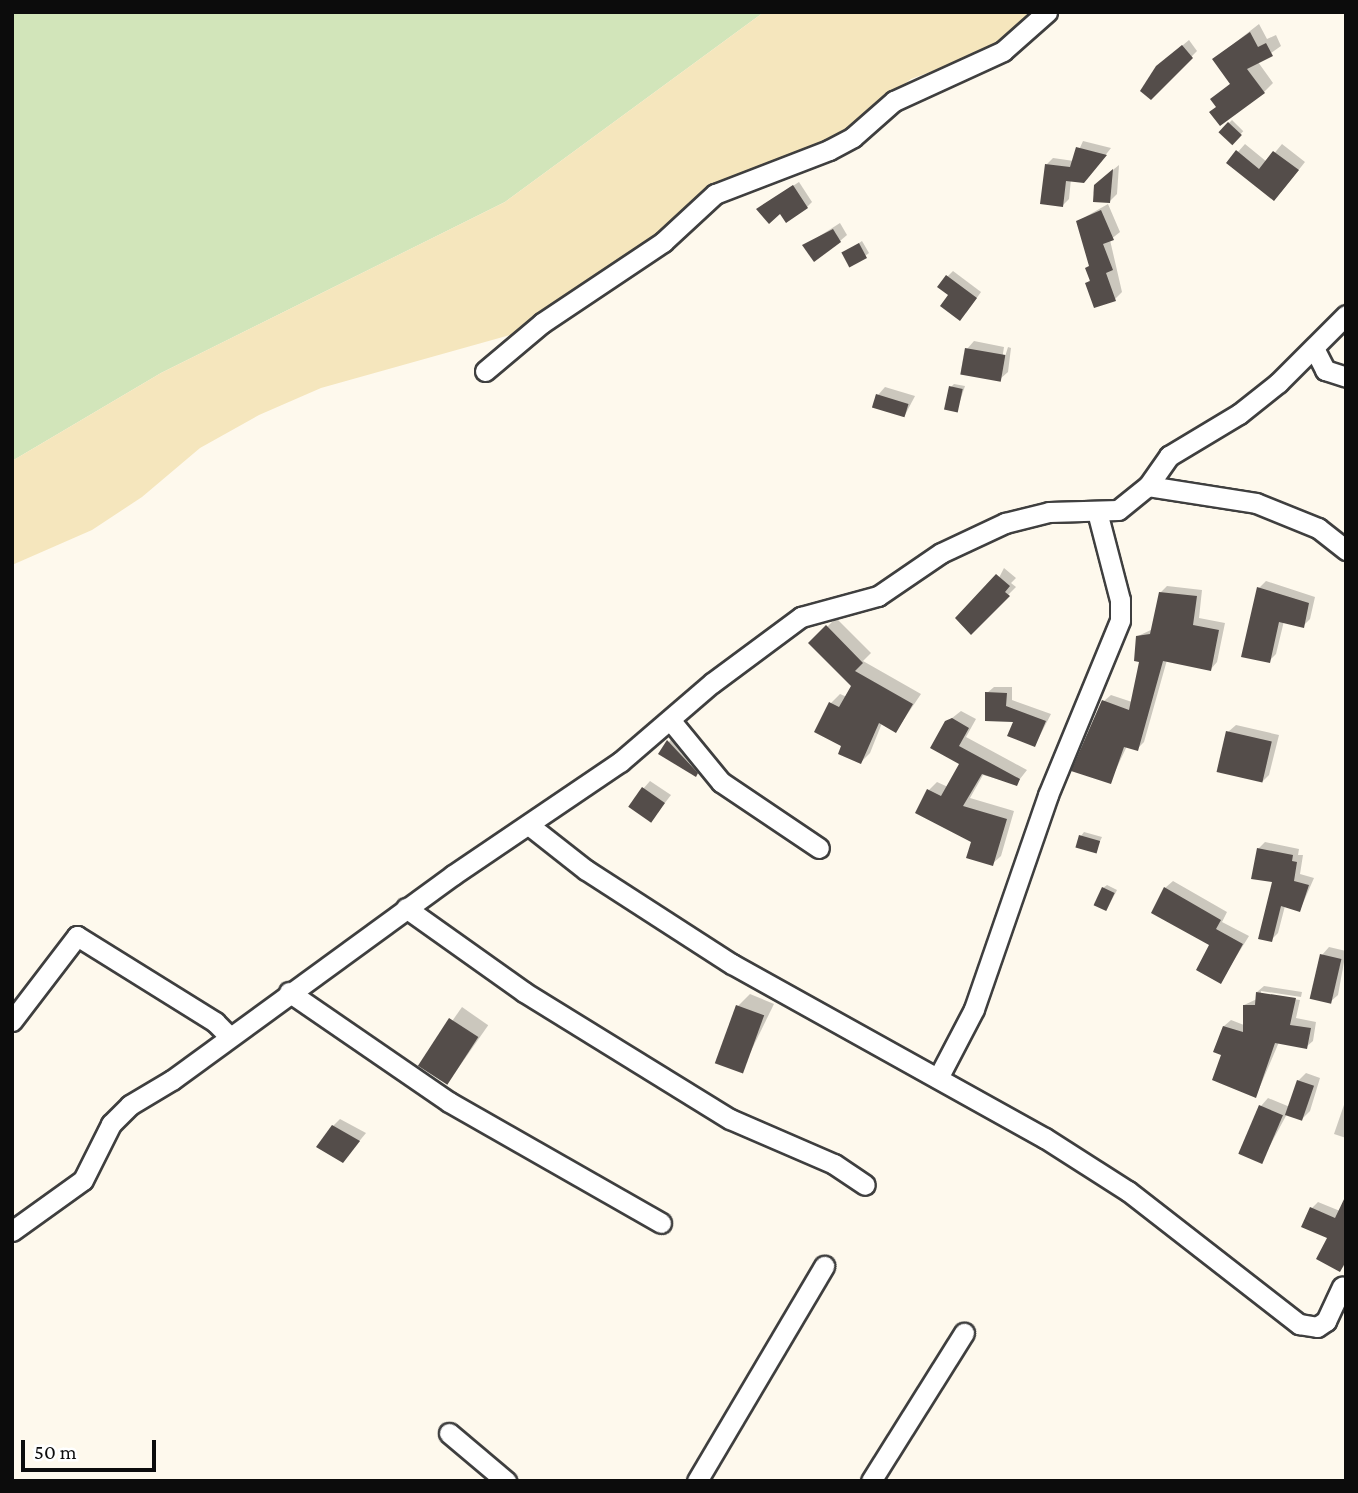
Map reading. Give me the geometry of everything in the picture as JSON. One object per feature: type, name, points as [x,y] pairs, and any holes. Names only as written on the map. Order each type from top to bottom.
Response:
[{"type":"street","points":[[485,371],[542,323],[663,242],[699,204],[829,150],[853,137],[894,101],[1003,51],[1047,12]]},
{"type":"street","points":[[12,1231],[83,1180],[110,1124],[130,1105],[230,1037],[406,908],[530,826],[671,721],[712,683],[801,617],[878,596],[941,553],[1005,523],[1049,512],[1118,510],[1148,486],[1169,456],[1239,414],[1314,348],[1346,315]]},
{"type":"street","points":[[1314,348],[1325,370],[1346,377]]},
{"type":"street","points":[[1148,486],[1256,503],[1318,528],[1346,550]]},
{"type":"street","points":[[937,1078],[974,1009],[1048,794],[1120,620],[1120,600],[1097,512]]},
{"type":"street","points":[[671,721],[721,782],[819,848]]},
{"type":"street","points":[[530,826],[586,870],[732,964],[1045,1138],[1128,1191],[1299,1324],[1317,1327],[1326,1321],[1342,1286]]},
{"type":"street","points":[[406,908],[524,992],[730,1119],[812,1154],[865,1185]]},
{"type":"street","points":[[12,1021],[77,936],[129,966],[230,1037]]},
{"type":"street","points":[[289,992],[449,1102],[661,1223]]},
{"type":"street","points":[[697,1481],[824,1266]]},
{"type":"street","points":[[871,1481],[964,1333]]},
{"type":"street","points":[[449,1433],[506,1481]]},
{"type":"green space","points":[[12,12],[764,12],[505,202],[161,373],[12,461]]},
{"type":"sand","points":[[764,12],[1030,12],[998,47],[911,79],[828,143],[761,167],[539,327],[321,388],[259,415],[200,448],[142,497],[92,530],[12,565],[12,461],[161,373],[505,202]]},
{"type":"building","points":[[1250,32],[1258,47],[1266,43],[1273,56],[1247,69],[1265,93],[1220,126],[1209,112],[1216,107],[1210,99],[1230,84],[1212,59]]},
{"type":"building","points":[[1182,45],[1193,58],[1151,100],[1140,91],[1156,66]]},
{"type":"building","points":[[1228,122],[1242,135],[1232,145],[1218,132]]},
{"type":"building","points":[[1076,147],[1107,155],[1084,183],[1066,181],[1063,207],[1040,204],[1045,164],[1070,167]]},
{"type":"building","points":[[1236,150],[1259,169],[1273,151],[1299,170],[1274,201],[1226,163]]},
{"type":"building","points":[[1113,169],[1110,203],[1093,202],[1094,185]]},
{"type":"building","points":[[793,185],[808,208],[786,223],[780,214],[769,224],[756,209]]},
{"type":"building","points":[[1101,210],[1114,240],[1103,244],[1113,270],[1106,273],[1116,301],[1094,308],[1085,283],[1090,281],[1085,268],[1089,266],[1076,221]]},
{"type":"building","points":[[833,229],[841,242],[814,262],[802,245]]},
{"type":"building","points":[[859,243],[867,258],[849,267],[841,252]]},
{"type":"building","points":[[946,275],[977,298],[960,321],[940,306],[948,295],[937,287]]},
{"type":"building","points":[[965,348],[1005,355],[1001,382],[960,375]]},
{"type":"building","points":[[949,386],[963,389],[958,412],[944,409]]},
{"type":"building","points":[[876,394],[909,404],[904,417],[872,407]]},
{"type":"building","points":[[996,574],[1010,586],[1005,592],[1010,596],[971,635],[955,618]]},
{"type":"building","points":[[1257,587],[1309,603],[1304,628],[1279,622],[1270,663],[1241,657]]},
{"type":"building","points":[[1159,592],[1197,596],[1193,625],[1219,630],[1211,671],[1163,661],[1138,751],[1124,747],[1111,784],[1071,771],[1102,700],[1129,710],[1139,662],[1134,661],[1136,636],[1150,634]]},
{"type":"building","points":[[826,625],[863,663],[855,671],[913,704],[896,733],[879,723],[861,764],[838,754],[841,746],[814,732],[829,702],[839,707],[851,686],[808,643]]},
{"type":"building","points":[[985,692],[1007,693],[1006,706],[1046,721],[1035,747],[1007,736],[1013,722],[985,721]]},
{"type":"building","points":[[952,718],[969,728],[959,746],[1020,779],[1017,786],[982,774],[963,806],[1007,819],[993,866],[966,858],[971,842],[915,813],[927,789],[941,796],[959,764],[930,748],[945,721]]},
{"type":"building","points":[[1226,731],[1272,742],[1262,782],[1217,772]]},
{"type":"building","points":[[667,740],[698,773],[696,777],[658,754]]},
{"type":"building","points":[[642,787],[665,803],[651,823],[628,807]]},
{"type":"building","points":[[1079,835],[1100,841],[1097,854],[1075,847]]},
{"type":"building","points":[[1257,848],[1293,855],[1292,861],[1297,862],[1294,881],[1309,885],[1300,912],[1281,906],[1272,942],[1258,939],[1272,882],[1251,879]]},
{"type":"building","points":[[1102,887],[1115,893],[1106,911],[1094,905]]},
{"type":"building","points":[[1164,887],[1221,920],[1216,929],[1243,944],[1221,984],[1196,970],[1209,945],[1151,913]]},
{"type":"building","points":[[1320,954],[1341,959],[1331,1004],[1310,999]]},
{"type":"building","points":[[1256,992],[1296,998],[1290,1025],[1311,1028],[1307,1049],[1275,1043],[1256,1098],[1212,1080],[1221,1055],[1213,1052],[1223,1026],[1243,1032],[1243,1005],[1255,1005]]},
{"type":"building","points":[[736,1005],[764,1015],[743,1074],[715,1063]]},
{"type":"building","points":[[449,1018],[478,1037],[447,1085],[418,1066]]},
{"type":"building","points":[[1297,1080],[1314,1086],[1302,1121],[1285,1115]]},
{"type":"building","points":[[1259,1105],[1283,1115],[1262,1164],[1238,1154]]},
{"type":"building","points":[[332,1125],[360,1141],[343,1163],[316,1147]]},
{"type":"building","points":[[1346,1195],[1346,1261],[1340,1272],[1316,1259],[1327,1238],[1301,1227],[1310,1207],[1335,1218]]}]
